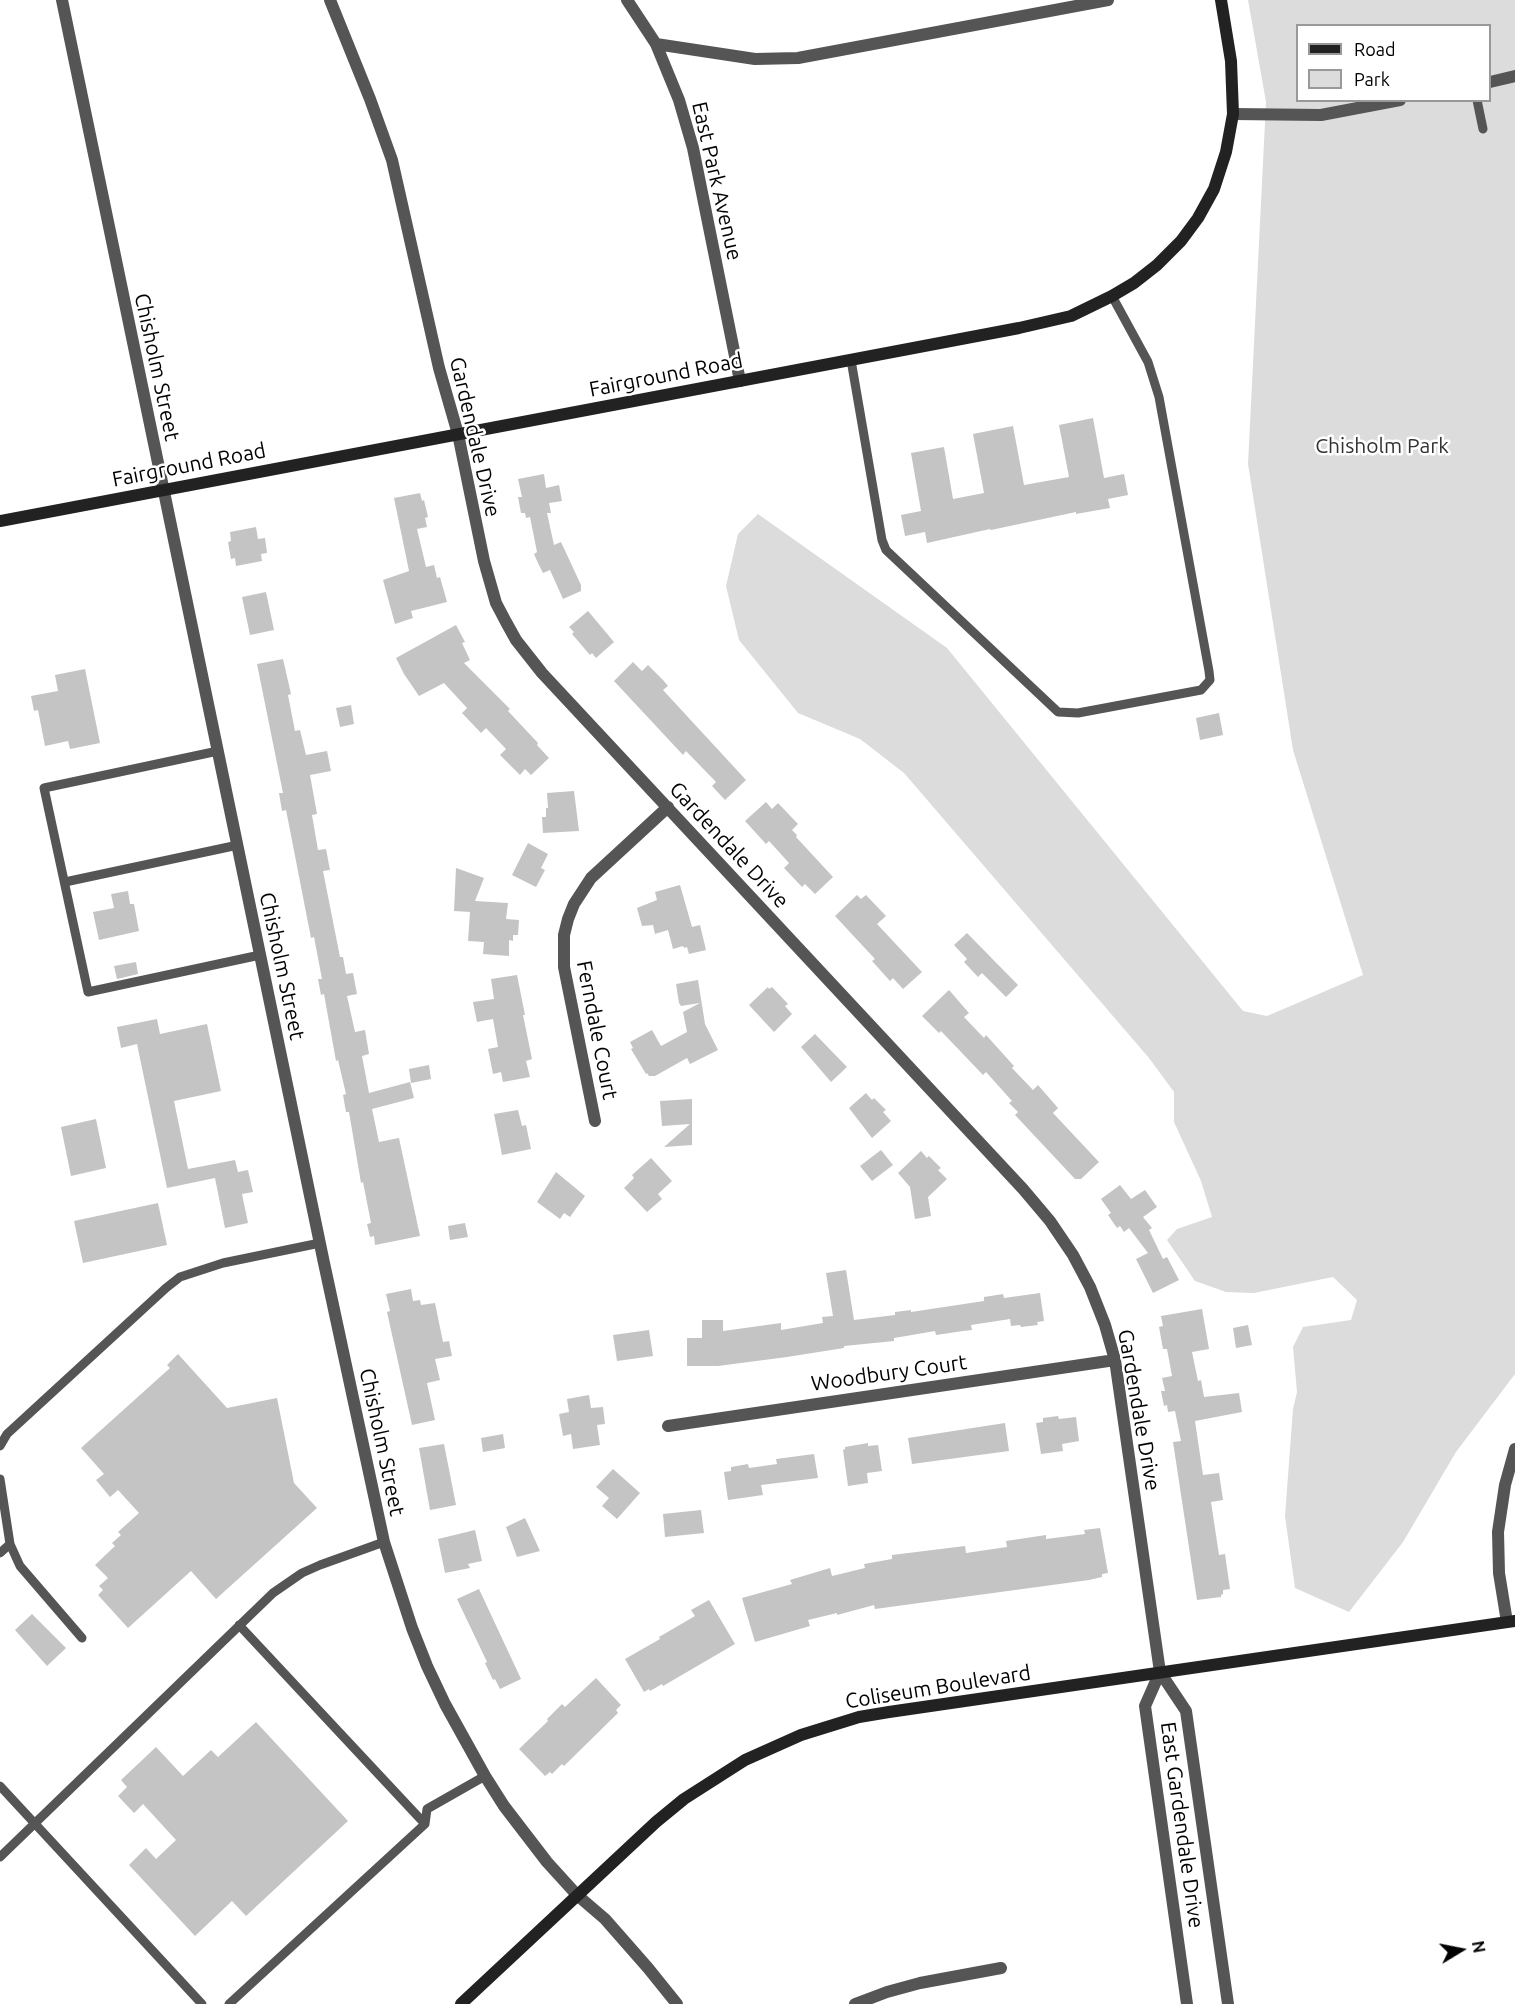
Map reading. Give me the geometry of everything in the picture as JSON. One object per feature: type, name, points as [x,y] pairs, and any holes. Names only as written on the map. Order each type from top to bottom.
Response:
[{"type":"street","name":"Chisholm Street","points":[[62,0],[384,1542],[428,1666],[445,1704],[485,1776],[525,1834],[577,1895],[604,1919],[677,2004]]},
{"type":"street","name":"Gardendale Drive","points":[[330,0],[392,160],[439,368],[458,434],[484,561],[493,593],[506,622],[516,640],[542,673],[1023,1189],[1050,1221],[1073,1255],[1090,1287],[1105,1325],[1115,1360],[1160,1672]]},
{"type":"street","name":"East Park Avenue","points":[[627,0],[656,44],[679,100],[693,148],[740,381]]},
{"type":"street","points":[[656,44],[755,59],[798,58],[1108,0]]},
{"type":"street","name":"Fairground Road","points":[[0,521],[851,360],[1071,316],[1112,296],[1157,266],[1181,241],[1198,218],[1214,189],[1226,152],[1233,114],[1231,61],[1221,0]]},
{"type":"street","points":[[1491,81],[1515,76]]},
{"type":"street","points":[[1233,114],[1321,115],[1389,102]]},
{"type":"street","name":"Ferndale Court","points":[[595,1121],[564,968],[564,935],[574,904],[591,878],[668,807]]},
{"type":"street","name":"Woodbury Court","points":[[668,1426],[1115,1360]]},
{"type":"street","points":[[1511,1622],[1499,1573],[1498,1532],[1505,1485],[1515,1449]]},
{"type":"street","name":"Coliseum Boulevard","points":[[461,2004],[684,1799],[745,1760],[801,1735],[849,1720],[889,1712],[1511,1622]]},
{"type":"street","name":"East Gardendale Drive","points":[[1160,1672],[1145,1706],[1187,2004]]},
{"type":"street","name":"East Gardendale Drive","points":[[1160,1672],[1186,1711],[1228,2004]]},
{"type":"street","points":[[855,2004],[921,1983],[1001,1968]]},
{"type":"lane","points":[[1477,102],[1483,129]]},
{"type":"lane","points":[[851,360],[882,540],[886,550],[1058,712],[1078,713],[1201,690],[1210,681],[1209,671],[1159,397],[1148,362],[1112,296]]},
{"type":"lane","points":[[218,751],[44,788],[88,992],[260,955]]},
{"type":"lane","points":[[65,882],[238,845]]},
{"type":"lane","points":[[0,1446],[7,1434],[180,1277],[223,1263],[320,1243]]},
{"type":"lane","points":[[0,1479],[10,1544],[20,1566],[82,1638]]},
{"type":"lane","points":[[0,1857],[273,1593],[320,1564],[384,1542]]},
{"type":"lane","points":[[0,1552],[10,1544]]},
{"type":"lane","points":[[239,1625],[425,1824]]},
{"type":"lane","points":[[229,2004],[425,1824],[427,1809],[485,1776]]},
{"type":"lane","points":[[0,1786],[202,2004]]},
{"type":"green space","name":"Chisholm Park","points":[[1248,0],[1515,0],[1515,1374],[1456,1452],[1403,1542],[1349,1612],[1295,1588],[1285,1516],[1293,1409],[1297,1392],[1293,1347],[1303,1327],[1351,1320],[1357,1300],[1333,1277],[1254,1293],[1226,1292],[1195,1281],[1167,1240],[1177,1229],[1212,1217],[1201,1181],[1174,1122],[1174,1092],[1149,1058],[904,773],[860,739],[798,713],[739,640],[726,586],[738,534],[758,514],[947,648],[1243,1011],[1267,1016],[1363,975],[1293,750],[1248,464],[1266,102]]},
{"type":"building","points":[[1093,418],[1104,478],[1124,474],[1128,495],[1108,499],[1110,508],[1076,514],[1076,512],[927,543],[925,532],[905,536],[901,515],[921,511],[911,453],[944,447],[953,499],[984,493],[973,434],[1013,426],[1024,485],[1069,477],[1059,425]]},
{"type":"building","points":[[544,474],[546,488],[559,485],[562,501],[549,503],[551,513],[547,513],[554,545],[561,542],[581,585],[581,591],[563,599],[550,570],[543,573],[534,554],[537,552],[530,517],[526,518],[525,513],[521,513],[518,497],[522,497],[518,479]]},
{"type":"building","points":[[420,493],[428,517],[425,518],[427,527],[417,529],[426,567],[434,565],[447,602],[411,611],[413,618],[395,624],[383,580],[409,571],[394,498]]},
{"type":"building","points":[[256,527],[258,539],[265,538],[267,553],[261,554],[262,561],[236,566],[235,558],[231,559],[228,542],[231,541],[230,532]]},
{"type":"building","points":[[266,592],[274,630],[250,635],[242,597]]},
{"type":"building","points":[[588,611],[614,642],[596,658],[592,653],[590,655],[572,634],[574,632],[569,627]]},
{"type":"building","points":[[456,625],[465,642],[462,643],[470,660],[464,663],[510,709],[508,711],[549,758],[531,775],[525,769],[520,775],[500,755],[506,749],[486,728],[481,733],[462,713],[467,708],[444,683],[419,696],[396,658]]},
{"type":"building","points":[[283,659],[291,694],[288,695],[295,731],[300,730],[306,755],[327,751],[331,771],[310,775],[317,814],[312,815],[318,850],[326,849],[330,870],[323,871],[340,957],[343,957],[346,974],[353,973],[357,994],[347,996],[355,1032],[365,1030],[369,1054],[362,1056],[369,1093],[410,1082],[414,1098],[372,1109],[379,1142],[399,1138],[420,1236],[375,1245],[374,1236],[370,1237],[367,1224],[371,1223],[363,1182],[361,1183],[349,1112],[346,1112],[343,1095],[346,1094],[338,1060],[336,1061],[324,994],[321,995],[318,979],[322,979],[314,937],[311,938],[286,810],[282,811],[279,793],[283,793],[257,664]]},
{"type":"building","points":[[633,662],[642,671],[648,665],[663,680],[668,686],[663,690],[746,780],[725,800],[712,786],[716,782],[686,751],[683,755],[614,681]]},
{"type":"building","points":[[85,669],[100,743],[70,749],[68,741],[45,746],[38,710],[34,711],[31,696],[58,691],[55,675]]},
{"type":"building","points":[[351,705],[354,724],[340,727],[336,708]]},
{"type":"building","points":[[1219,713],[1223,735],[1200,740],[1196,718]]},
{"type":"building","points":[[574,791],[579,831],[543,833],[542,817],[546,817],[546,808],[548,808],[547,793]]},
{"type":"building","points":[[766,802],[772,809],[778,803],[798,824],[792,830],[797,835],[796,837],[833,877],[815,894],[805,884],[802,887],[784,868],[789,863],[769,841],[766,844],[745,821]]},
{"type":"building","points":[[528,843],[548,854],[541,868],[545,870],[536,887],[512,875]]},
{"type":"building","points":[[456,868],[484,878],[475,901],[508,903],[506,919],[519,920],[518,935],[513,935],[513,941],[509,940],[509,956],[483,954],[484,942],[468,941],[470,912],[454,911]]},
{"type":"building","points":[[680,885],[692,927],[700,925],[706,950],[689,954],[687,947],[673,949],[668,930],[655,934],[653,925],[642,926],[637,908],[657,900],[655,892]]},
{"type":"building","points":[[128,891],[130,904],[134,904],[139,931],[99,940],[93,912],[114,908],[111,894]]},
{"type":"building","points":[[857,895],[861,899],[866,895],[886,916],[877,924],[922,972],[903,989],[893,978],[890,981],[872,961],[875,959],[835,916]]},
{"type":"building","points":[[967,933],[1018,985],[1006,997],[982,973],[978,977],[964,962],[967,959],[954,945]]},
{"type":"building","points":[[136,962],[138,974],[117,979],[114,966]]},
{"type":"building","points":[[517,975],[532,1059],[526,1061],[530,1077],[503,1082],[501,1072],[493,1074],[488,1049],[498,1047],[493,1019],[477,1022],[473,1002],[494,999],[491,979]]},
{"type":"building","points":[[698,980],[705,1024],[718,1050],[690,1064],[687,1058],[655,1076],[649,1076],[631,1049],[633,1048],[630,1042],[652,1030],[661,1046],[687,1032],[683,1012],[700,1003],[681,1006],[676,984]]},
{"type":"building","points":[[768,987],[769,989],[772,987],[788,1004],[785,1006],[792,1014],[774,1032],[749,1005]]},
{"type":"building","points":[[949,990],[969,1013],[964,1017],[984,1038],[986,1035],[1033,1090],[1038,1085],[1058,1108],[1053,1113],[1099,1162],[1081,1179],[1075,1179],[1015,1115],[1018,1112],[1009,1103],[1012,1101],[986,1072],[983,1075],[941,1031],[939,1033],[922,1016]]},
{"type":"building","points":[[157,1019],[160,1034],[207,1024],[221,1091],[174,1101],[188,1169],[235,1160],[238,1172],[248,1170],[253,1192],[242,1194],[248,1223],[225,1228],[215,1178],[167,1188],[137,1044],[121,1048],[117,1027]]},
{"type":"building","points":[[815,1034],[847,1067],[831,1082],[801,1047]]},
{"type":"building","points":[[429,1065],[431,1079],[411,1083],[409,1069]]},
{"type":"building","points":[[866,1093],[886,1110],[883,1112],[891,1121],[872,1138],[849,1108]]},
{"type":"building","points":[[692,1099],[692,1145],[664,1147],[690,1124],[662,1126],[660,1101]]},
{"type":"building","points":[[518,1110],[522,1126],[526,1125],[531,1149],[502,1155],[494,1114]]},
{"type":"building","points":[[96,1119],[106,1168],[71,1176],[61,1127]]},
{"type":"building","points":[[881,1150],[893,1165],[872,1181],[860,1166]]},
{"type":"building","points":[[921,1151],[941,1168],[938,1170],[947,1179],[928,1197],[931,1216],[915,1219],[910,1187],[898,1173]]},
{"type":"building","points":[[651,1158],[672,1181],[658,1194],[662,1199],[647,1212],[624,1188],[634,1178],[632,1175]]},
{"type":"building","points":[[556,1172],[585,1196],[570,1217],[564,1213],[560,1219],[537,1202]]},
{"type":"building","points":[[1120,1185],[1131,1199],[1145,1190],[1157,1207],[1143,1217],[1152,1228],[1149,1230],[1163,1259],[1167,1257],[1179,1280],[1153,1293],[1136,1259],[1148,1253],[1129,1228],[1124,1232],[1120,1226],[1117,1228],[1108,1215],[1111,1213],[1101,1199]]},
{"type":"building","points":[[158,1203],[167,1245],[83,1263],[74,1221]]},
{"type":"building","points":[[465,1223],[468,1237],[450,1240],[448,1226]]},
{"type":"building","points":[[846,1270],[854,1320],[895,1315],[895,1312],[911,1310],[911,1312],[984,1301],[984,1297],[1003,1294],[1004,1298],[1040,1293],[1044,1321],[1037,1322],[1038,1325],[1021,1327],[1020,1325],[1011,1326],[1010,1319],[971,1325],[972,1330],[936,1335],[935,1331],[894,1338],[894,1341],[844,1346],[844,1348],[787,1357],[718,1366],[687,1366],[687,1338],[702,1338],[702,1320],[723,1320],[723,1331],[781,1323],[781,1330],[823,1323],[822,1317],[833,1316],[826,1273]]},
{"type":"building","points":[[411,1289],[413,1301],[420,1300],[421,1305],[435,1303],[443,1342],[449,1341],[452,1356],[435,1359],[440,1380],[427,1383],[435,1420],[412,1425],[387,1312],[390,1311],[386,1294]]},
{"type":"building","points":[[1202,1309],[1209,1349],[1192,1352],[1204,1397],[1239,1393],[1242,1412],[1195,1421],[1203,1475],[1219,1473],[1223,1500],[1211,1502],[1219,1555],[1225,1554],[1230,1589],[1223,1590],[1221,1597],[1197,1600],[1173,1442],[1181,1441],[1175,1411],[1168,1412],[1167,1405],[1164,1406],[1161,1391],[1165,1391],[1162,1378],[1172,1376],[1167,1349],[1163,1349],[1159,1327],[1163,1326],[1161,1316]]},
{"type":"building","points":[[1248,1325],[1252,1345],[1236,1348],[1233,1328]]},
{"type":"building","points":[[649,1330],[653,1356],[617,1361],[613,1335]]},
{"type":"building","points":[[178,1354],[227,1408],[277,1398],[294,1483],[317,1508],[216,1599],[191,1571],[128,1628],[98,1595],[103,1590],[99,1586],[108,1578],[95,1565],[115,1546],[112,1543],[121,1535],[118,1532],[139,1513],[118,1490],[110,1497],[96,1480],[104,1474],[81,1448],[170,1368],[167,1365]]},
{"type":"building","points":[[589,1395],[591,1408],[603,1407],[605,1424],[597,1425],[600,1445],[573,1449],[571,1434],[563,1436],[559,1414],[569,1412],[567,1399]]},
{"type":"building","points":[[1058,1416],[1059,1419],[1076,1417],[1079,1441],[1062,1444],[1063,1451],[1041,1454],[1036,1423],[1043,1422],[1043,1418]]},
{"type":"building","points":[[1005,1423],[1009,1451],[912,1464],[908,1438]]},
{"type":"building","points":[[503,1434],[505,1448],[483,1452],[481,1438]]},
{"type":"building","points":[[868,1443],[868,1446],[878,1445],[882,1471],[867,1473],[868,1483],[848,1486],[843,1450],[845,1447]]},
{"type":"building","points":[[444,1444],[456,1505],[430,1510],[419,1448]]},
{"type":"building","points":[[814,1454],[818,1478],[761,1485],[763,1495],[728,1500],[724,1472],[731,1471],[731,1467],[748,1464],[749,1468],[777,1464],[776,1459]]},
{"type":"building","points":[[613,1469],[640,1493],[617,1519],[602,1506],[609,1498],[596,1487]]},
{"type":"building","points":[[701,1510],[704,1533],[665,1537],[663,1514]]},
{"type":"building","points":[[525,1518],[540,1551],[517,1557],[506,1527]]},
{"type":"building","points":[[1100,1528],[1108,1573],[1089,1580],[875,1609],[874,1605],[808,1620],[810,1626],[755,1642],[742,1598],[792,1584],[790,1580],[830,1568],[832,1576],[865,1568],[864,1564],[892,1559],[892,1555],[965,1546],[966,1553],[1007,1547],[1006,1541],[1046,1535],[1046,1539],[1085,1534],[1084,1530]]},
{"type":"building","points":[[475,1530],[482,1561],[468,1564],[470,1568],[445,1573],[438,1539]]},
{"type":"building","points":[[479,1589],[521,1679],[500,1689],[495,1679],[493,1680],[485,1663],[487,1662],[457,1599]]},
{"type":"building","points":[[709,1600],[735,1644],[663,1686],[662,1684],[644,1692],[625,1659],[695,1616],[691,1610]]},
{"type":"building","points":[[32,1614],[66,1648],[47,1666],[15,1630]]},
{"type":"building","points":[[596,1678],[621,1705],[616,1710],[618,1713],[564,1766],[562,1764],[552,1774],[550,1772],[545,1776],[519,1749],[562,1704],[565,1707]]},
{"type":"building","points":[[256,1722],[348,1821],[246,1916],[232,1901],[195,1936],[129,1865],[146,1848],[156,1859],[176,1840],[143,1804],[134,1813],[118,1796],[127,1787],[121,1780],[156,1747],[183,1776],[211,1750],[218,1757]]}]
